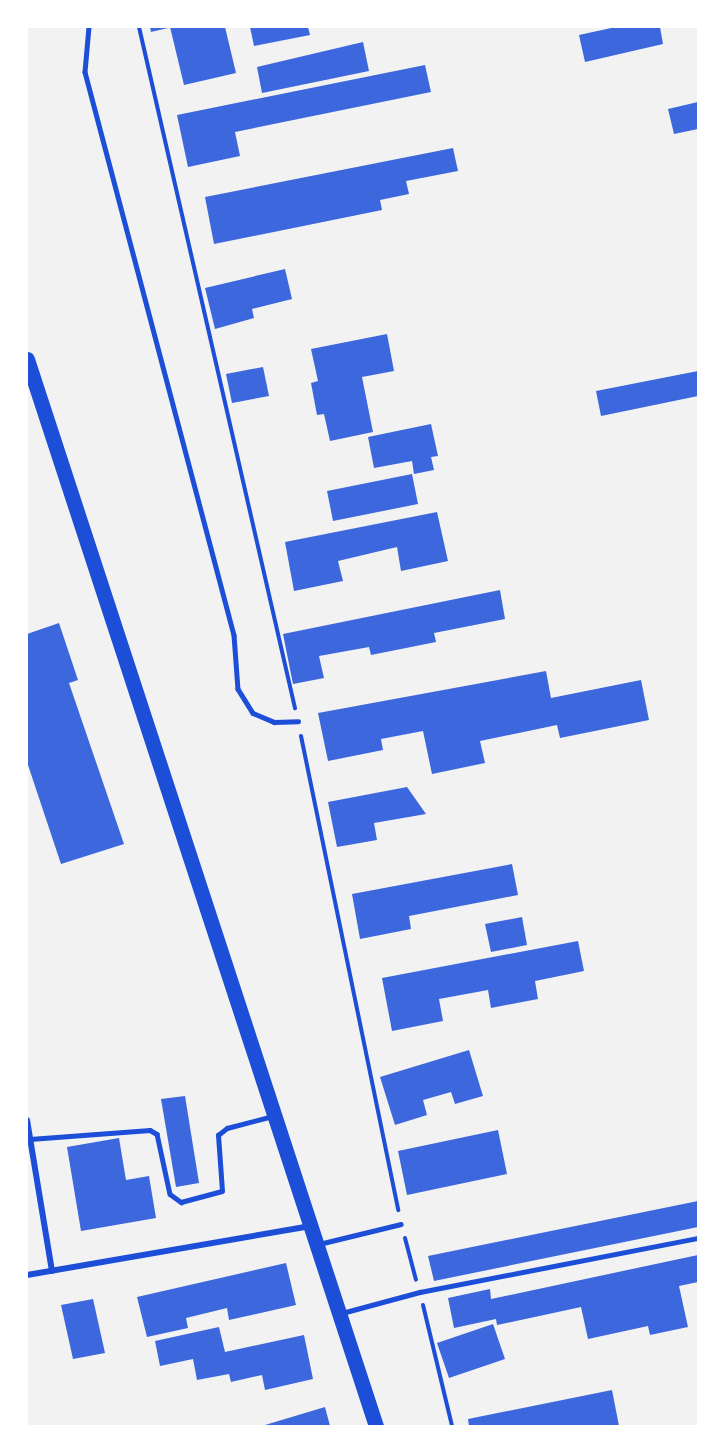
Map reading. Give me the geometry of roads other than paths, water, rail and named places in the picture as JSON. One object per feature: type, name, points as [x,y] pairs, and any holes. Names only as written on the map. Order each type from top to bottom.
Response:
[{"type":"main road","points":[[27,359],[376,1426]]},
{"type":"street","points":[[27,1120],[52,1271]]},
{"type":"street","points":[[27,1275],[312,1226]]},
{"type":"lane","points":[[89,27],[85,72],[234,635],[238,689],[253,713],[274,722],[298,721]]},
{"type":"lane","points":[[30,1139],[150,1130],[157,1134],[170,1194],[181,1202],[222,1191],[219,1135],[227,1128],[275,1115]]},
{"type":"lane","points":[[317,1244],[401,1224]]},
{"type":"lane","points":[[340,1314],[420,1292],[698,1238]]}]
